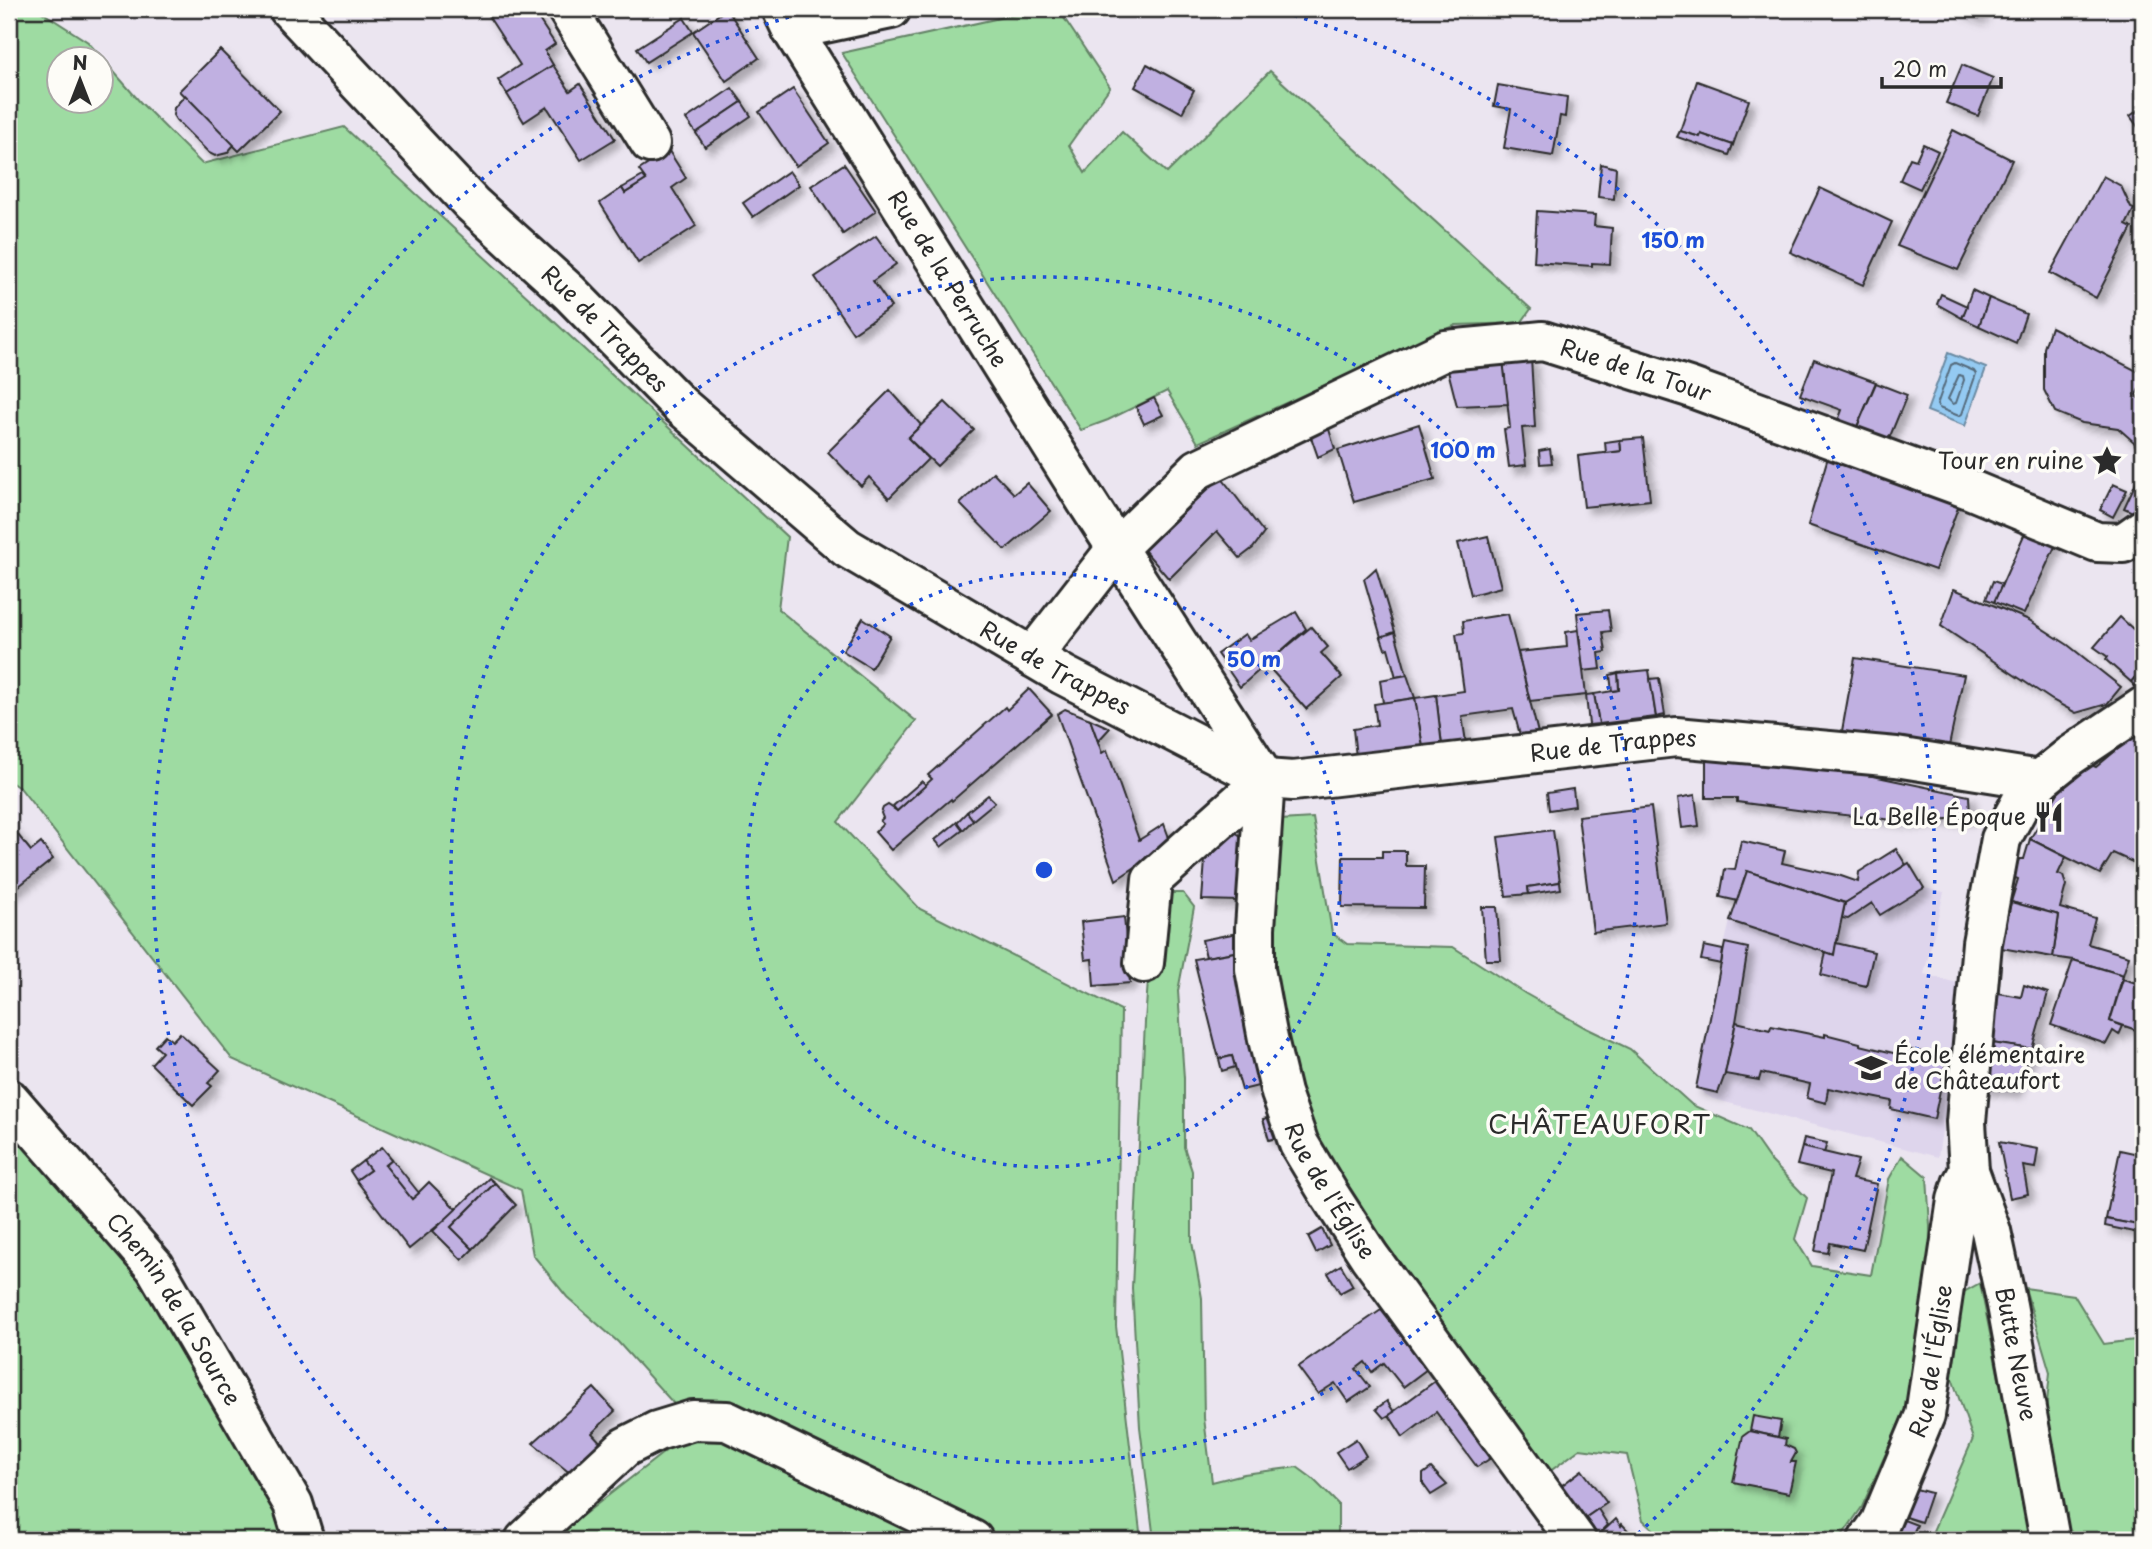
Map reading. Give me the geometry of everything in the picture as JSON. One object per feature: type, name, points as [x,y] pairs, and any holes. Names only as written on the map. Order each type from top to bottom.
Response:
[{"type":"street","name":"Rue de Trappes","points":[[289,9],[472,204],[569,292],[680,405],[847,548],[1032,657],[1224,760],[1265,779],[1293,781],[1676,737],[1896,757],[2040,780]]},
{"type":"street","points":[[567,9],[650,143]]},
{"type":"street","points":[[787,20],[891,9]]},
{"type":"street","name":"Rue de la Perruche","points":[[787,20],[1116,548]]},
{"type":"street","name":"Rue de la Tour","points":[[1032,657],[1116,548],[1198,469],[1447,350],[1542,341],[1702,392],[1969,489],[2097,542],[2123,542],[2143,529]]},
{"type":"street","points":[[1116,548],[1265,779],[1152,880],[1144,963]]},
{"type":"street","points":[[1969,1171],[1966,1122],[1984,930],[2001,839],[2020,804],[2040,780],[2070,756],[2143,707]]},
{"type":"street","name":"Rue de l'Église","points":[[1265,779],[1255,928],[1255,970],[1278,1079],[1299,1144],[1369,1256],[1576,1540]]},
{"type":"street","name":"Chemin de la Source","points":[[9,1099],[155,1267],[293,1504],[304,1540]]},
{"type":"street","name":"Rue de l'Église","points":[[1868,1540],[1880,1523],[1925,1415],[1957,1200],[1969,1171]]},
{"type":"street","name":"Butte Neuve","points":[[1969,1171],[1991,1231],[2049,1540]]},
{"type":"street","points":[[525,1540],[625,1447],[657,1431],[693,1420],[727,1422],[973,1540]]},
{"type":"shaded area","points":[[1909,863],[1924,888],[1944,892],[1924,974],[1964,985],[1938,1157],[1713,1099],[1696,1088],[1723,950],[1747,871],[1845,903]]},
{"type":"green space","points":[[9,9],[37,9],[91,46],[46,46],[46,116],[116,116],[116,74],[202,164],[344,127],[787,537],[778,609],[916,721],[838,822],[920,909],[1121,1010],[1116,1326],[1141,1540],[998,1540],[726,1411],[683,1414],[618,1342],[567,1297],[533,1255],[521,1190],[232,1059],[21,789],[9,781]]},
{"type":"green space","points":[[1040,9],[1058,9],[1110,87],[1069,145],[1085,173],[1122,132],[1167,173],[1270,71],[1531,309],[1521,323],[1456,325],[1198,443],[1167,391],[1081,430],[842,53]]},
{"type":"green space","points":[[1313,818],[1332,933],[1347,944],[1453,947],[1526,994],[1630,1049],[1692,1105],[1749,1130],[1770,1160],[1807,1198],[1795,1239],[1812,1266],[1871,1275],[1889,1179],[1902,1156],[1927,1177],[1930,1226],[1929,1305],[1904,1413],[1862,1507],[1839,1540],[1665,1540],[1643,1520],[1627,1455],[1580,1449],[1549,1472],[1316,1146],[1277,1004],[1269,920],[1280,820]]},
{"type":"green space","points":[[1164,893],[1183,893],[1194,907],[1178,991],[1184,1078],[1184,1147],[1192,1171],[1192,1242],[1202,1298],[1204,1418],[1212,1482],[1244,1474],[1297,1467],[1338,1504],[1338,1540],[1234,1540],[1229,1536],[1220,1540],[1154,1540],[1140,1427],[1132,1288],[1153,912]]},
{"type":"green space","points":[[9,1120],[140,1268],[290,1540],[9,1540]]},
{"type":"green space","points":[[1980,1283],[2031,1540],[1929,1540],[1973,1439],[1951,1375],[1962,1293]]},
{"type":"green space","points":[[2025,1288],[2074,1295],[2104,1344],[2143,1339],[2143,1540],[2063,1540],[2045,1423],[2050,1372]]},
{"type":"green space","points":[[722,1431],[950,1540],[551,1540],[690,1432]]},
{"type":"water","points":[[1948,353],[1986,368],[1965,426],[1927,411]]},
{"type":"building","points":[[532,9],[555,44],[545,51],[553,65],[507,94],[498,80],[520,65],[485,11]]},
{"type":"building","points":[[727,9],[759,58],[726,81],[693,32]]},
{"type":"building","points":[[1956,9],[1983,9],[1979,18]]},
{"type":"building","points":[[684,18],[693,32],[646,62],[637,48]]},
{"type":"building","points":[[220,50],[280,111],[239,151],[179,91]]},
{"type":"building","points":[[1147,64],[1194,90],[1182,113],[1135,87]]},
{"type":"building","points":[[553,65],[570,91],[580,84],[615,139],[581,160],[547,107],[524,122],[507,94]]},
{"type":"building","points":[[1962,65],[1993,78],[1978,116],[1946,103]]},
{"type":"building","points":[[1697,81],[1749,100],[1733,145],[1701,134],[1700,137],[1680,131]]},
{"type":"building","points":[[1498,85],[1567,97],[1565,117],[1560,116],[1553,156],[1504,148],[1511,109],[1494,106]]},
{"type":"building","points":[[732,88],[742,102],[696,133],[686,119]]},
{"type":"building","points":[[793,89],[829,143],[796,166],[759,112]]},
{"type":"building","points":[[185,95],[234,145],[227,153],[215,156],[209,153],[176,120],[173,115],[174,108]]},
{"type":"building","points":[[742,102],[751,116],[705,147],[696,133]]},
{"type":"building","points":[[2143,107],[2143,134],[2130,116]]},
{"type":"building","points":[[1953,130],[2012,160],[1958,270],[1897,246]]},
{"type":"building","points":[[1680,131],[1700,137],[1701,134],[1733,145],[1729,155],[1677,137]]},
{"type":"building","points":[[1923,144],[1938,151],[1920,189],[1900,180],[1910,158],[1916,160]]},
{"type":"building","points":[[669,151],[686,178],[672,188],[696,226],[638,263],[600,203],[622,188],[625,193],[646,180],[639,170]]},
{"type":"building","points":[[844,164],[876,211],[843,234],[811,186]]},
{"type":"building","points":[[1601,164],[1616,168],[1614,199],[1598,197]]},
{"type":"building","points":[[789,171],[799,185],[753,217],[743,203]]},
{"type":"building","points":[[643,176],[646,180],[625,193],[622,188]]},
{"type":"building","points":[[2103,176],[2121,186],[2131,208],[2134,209],[2126,225],[2132,228],[2096,298],[2050,273]]},
{"type":"building","points":[[1820,188],[1892,222],[1863,285],[1790,252]]},
{"type":"building","points":[[1537,211],[1595,215],[1594,226],[1612,228],[1610,264],[1592,263],[1592,266],[1534,262]]},
{"type":"building","points":[[876,236],[896,264],[873,281],[891,307],[853,333],[815,277]]},
{"type":"building","points":[[1972,290],[1989,298],[1979,326],[1962,318]]},
{"type":"building","points":[[1941,294],[1967,306],[1962,318],[1937,304]]},
{"type":"building","points":[[1989,298],[2026,314],[2016,343],[1979,326]]},
{"type":"building","points":[[2051,327],[2143,374],[2143,381],[2136,395],[2143,402],[2143,461],[2134,442],[2118,428],[2082,423],[2055,412],[2044,390],[2044,348]]},
{"type":"building","points":[[1531,358],[1535,427],[1522,428],[1526,465],[1509,467],[1504,429],[1510,428],[1503,360]]},
{"type":"building","points":[[1814,359],[1876,382],[1854,434],[1836,426],[1842,410],[1800,395]]},
{"type":"building","points":[[1503,360],[1508,404],[1457,406],[1446,363]]},
{"type":"building","points":[[1876,383],[1907,395],[1886,446],[1854,434]]},
{"type":"building","points":[[890,390],[921,425],[908,438],[928,459],[889,498],[869,477],[861,486],[828,452]]},
{"type":"building","points":[[1154,398],[1163,415],[1144,424],[1136,407]]},
{"type":"building","points":[[945,402],[974,430],[937,466],[908,438]]},
{"type":"building","points":[[1419,424],[1435,479],[1354,502],[1338,450]]},
{"type":"building","points":[[1328,426],[1335,449],[1318,457],[1310,434]]},
{"type":"building","points":[[1643,438],[1650,500],[1584,507],[1578,456],[1621,451],[1620,440]]},
{"type":"building","points":[[1620,440],[1621,451],[1606,453],[1605,442]]},
{"type":"building","points":[[1550,449],[1552,463],[1540,464],[1539,451]]},
{"type":"building","points":[[1828,457],[1960,502],[1935,570],[1808,525]]},
{"type":"building","points":[[993,472],[1014,494],[1027,483],[1051,511],[1005,550],[960,504]]},
{"type":"building","points":[[1221,477],[1264,533],[1253,548],[1240,558],[1217,531],[1169,579],[1144,550]]},
{"type":"building","points":[[2137,480],[2143,483],[2141,516],[2124,508]]},
{"type":"building","points":[[2113,484],[2127,490],[2113,517],[2100,510]]},
{"type":"building","points":[[2028,526],[2058,540],[2024,614],[1994,602]]},
{"type":"building","points":[[1488,536],[1501,587],[1471,595],[1458,543]]},
{"type":"building","points":[[1376,568],[1395,632],[1381,637],[1364,579]]},
{"type":"building","points":[[1993,581],[2002,584],[1994,602],[1986,599]]},
{"type":"building","points":[[1954,589],[2029,620],[2068,645],[2121,687],[2107,704],[2076,713],[2052,700],[1941,626]]},
{"type":"building","points":[[1608,610],[1611,631],[1603,632],[1606,652],[1599,653],[1601,669],[1583,671],[1577,613]]},
{"type":"building","points":[[1296,612],[1306,629],[1240,687],[1217,654],[1245,634],[1249,640]]},
{"type":"building","points":[[1508,614],[1538,733],[1520,735],[1513,709],[1462,716],[1466,742],[1442,746],[1436,695],[1464,691],[1456,634],[1464,633],[1463,621]]},
{"type":"building","points":[[2120,617],[2143,634],[2143,668],[2131,682],[2106,660],[2108,657],[2094,647]]},
{"type":"building","points":[[863,618],[890,636],[871,668],[843,651]]},
{"type":"building","points":[[1311,627],[1328,647],[1321,653],[1342,677],[1306,709],[1266,664]]},
{"type":"building","points":[[1578,630],[1586,695],[1530,701],[1518,652],[1567,647],[1566,632]]},
{"type":"building","points":[[1395,632],[1407,675],[1396,677],[1388,648],[1385,649],[1381,637]]},
{"type":"building","points":[[1855,658],[1964,675],[1949,746],[1842,731]]},
{"type":"building","points":[[2143,668],[2143,690],[2141,692],[2131,682]]},
{"type":"building","points":[[1649,670],[1656,717],[1599,724],[1594,694],[1619,690],[1618,673]]},
{"type":"building","points":[[1618,673],[1619,690],[1612,691],[1610,675]]},
{"type":"building","points":[[1407,675],[1415,698],[1383,703],[1380,680]]},
{"type":"building","points":[[1659,678],[1665,715],[1656,717],[1650,679]]},
{"type":"building","points":[[1029,689],[1052,714],[891,850],[875,832],[883,824],[880,821],[883,818],[883,808],[888,805],[897,811],[932,779],[928,775]]},
{"type":"building","points":[[1594,694],[1599,724],[1589,725],[1586,695]]},
{"type":"building","points":[[1436,695],[1442,746],[1423,748],[1415,698]]},
{"type":"building","points":[[1415,698],[1423,748],[1356,757],[1353,729],[1377,725],[1374,704]]},
{"type":"building","points":[[1065,709],[1090,719],[1102,753],[1107,750],[1139,840],[1164,824],[1171,843],[1116,880],[1057,714]]},
{"type":"building","points":[[1090,719],[1110,728],[1098,741]]},
{"type":"building","points":[[2143,728],[2143,867],[2113,853],[2100,874],[2030,839],[2058,793],[2089,764],[2096,767]]},
{"type":"building","points":[[1706,759],[1844,770],[1969,796],[1970,817],[1914,822],[1737,802],[1737,798],[1706,798]]},
{"type":"building","points":[[922,781],[926,785],[897,811],[893,806]]},
{"type":"building","points":[[1573,789],[1575,806],[1549,810],[1547,793]]},
{"type":"building","points":[[988,795],[995,802],[973,820],[967,812]]},
{"type":"building","points":[[1695,795],[1699,826],[1682,828],[1678,798]]},
{"type":"building","points":[[1651,807],[1666,923],[1593,932],[1578,816]]},
{"type":"building","points":[[967,812],[973,820],[963,830],[957,822]]},
{"type":"building","points":[[957,822],[963,830],[941,847],[935,840]]},
{"type":"building","points":[[9,824],[31,851],[41,843],[53,859],[9,894]]},
{"type":"building","points":[[1553,830],[1560,882],[1528,887],[1529,894],[1506,896],[1498,837]]},
{"type":"building","points":[[1233,831],[1241,836],[1239,901],[1202,900],[1206,847]]},
{"type":"building","points":[[2030,839],[2066,857],[2058,874],[2063,876],[2066,885],[2060,908],[2095,918],[2088,944],[2129,956],[2123,975],[2053,957],[2059,915],[2011,902],[2018,879],[2013,877],[2019,859],[2024,859]]},
{"type":"building","points":[[1741,841],[1785,851],[1782,863],[1858,882],[1859,872],[1896,849],[1906,865],[1845,903],[1747,871],[1738,901],[1720,897],[1725,869],[1735,870]]},
{"type":"building","points":[[1382,851],[1406,851],[1406,866],[1425,866],[1424,908],[1342,907],[1343,857],[1382,857]]},
{"type":"building","points":[[1909,863],[1924,888],[1880,915],[1872,903],[1848,919],[1842,918],[1845,903]]},
{"type":"building","points":[[1747,871],[1845,903],[1834,955],[1730,921]]},
{"type":"building","points":[[1560,882],[1561,889],[1529,894],[1528,887]]},
{"type":"building","points":[[2011,902],[2059,915],[2053,957],[2001,948]]},
{"type":"building","points":[[1482,907],[1497,907],[1501,960],[1486,960]]},
{"type":"building","points":[[1124,917],[1130,983],[1094,986],[1092,959],[1085,960],[1081,922]]},
{"type":"building","points":[[1237,933],[1235,952],[1206,957],[1202,940]]},
{"type":"building","points":[[1725,943],[1748,948],[1736,1022],[1725,1074],[1718,1093],[1696,1088]]},
{"type":"building","points":[[1836,943],[1874,952],[1866,986],[1821,975],[1826,952],[1834,955]]},
{"type":"building","points":[[1704,946],[1723,950],[1721,964],[1701,960]]},
{"type":"building","points":[[1235,952],[1243,997],[1266,1084],[1242,1090],[1232,1056],[1219,1059],[1194,959]]},
{"type":"building","points":[[2073,960],[2123,975],[2110,1021],[2123,1026],[2119,1035],[2113,1031],[2106,1044],[2051,1025]]},
{"type":"building","points":[[2123,979],[2143,985],[2142,1032],[2110,1021]]},
{"type":"building","points":[[2024,985],[2048,993],[2032,1049],[1985,1042],[1993,992],[2021,997]]},
{"type":"building","points":[[1736,1022],[1770,1030],[1771,1026],[1825,1037],[1825,1034],[1910,1057],[1911,1050],[1947,1057],[1934,1119],[1891,1109],[1892,1101],[1828,1088],[1826,1103],[1807,1098],[1810,1084],[1761,1073],[1759,1080],[1725,1074]]},
{"type":"building","points":[[180,1033],[220,1070],[208,1083],[212,1086],[193,1105],[151,1064],[162,1052],[155,1046],[165,1035],[172,1041]]},
{"type":"building","points":[[1985,1042],[2032,1049],[2015,1091],[1981,1088]]},
{"type":"building","points":[[1232,1056],[1235,1067],[1222,1071],[1219,1059]]},
{"type":"building","points":[[1275,1116],[1281,1137],[1269,1140],[1263,1119]]},
{"type":"building","points":[[1804,1138],[1827,1143],[1824,1153],[1802,1147]]},
{"type":"building","points":[[1999,1142],[2038,1149],[2035,1168],[2023,1166],[2028,1194],[2010,1198]]},
{"type":"building","points":[[382,1147],[392,1159],[385,1165],[412,1199],[429,1182],[457,1210],[409,1249],[356,1180],[370,1170],[363,1161]]},
{"type":"building","points":[[1802,1147],[1858,1160],[1852,1179],[1877,1184],[1863,1250],[1830,1243],[1828,1253],[1815,1251],[1831,1173],[1797,1165]]},
{"type":"building","points":[[2120,1150],[2143,1155],[2143,1226],[2106,1219]]},
{"type":"building","points":[[392,1159],[419,1193],[412,1199],[385,1165]]},
{"type":"building","points":[[363,1161],[370,1170],[356,1180],[350,1171]]},
{"type":"building","points":[[489,1178],[495,1183],[451,1227],[473,1249],[462,1260],[433,1231]]},
{"type":"building","points":[[495,1183],[516,1205],[473,1249],[451,1227]]},
{"type":"building","points":[[2106,1219],[2143,1226],[2143,1234],[2105,1226]]},
{"type":"building","points":[[1322,1229],[1330,1245],[1316,1253],[1308,1237]]},
{"type":"building","points":[[1341,1265],[1353,1286],[1340,1293],[1328,1273]]},
{"type":"building","points":[[1381,1310],[1427,1369],[1403,1387],[1384,1363],[1372,1372],[1365,1362],[1356,1369],[1370,1387],[1348,1402],[1335,1383],[1318,1394],[1298,1367]]},
{"type":"building","points":[[1446,1373],[1505,1449],[1477,1467],[1436,1412],[1403,1437],[1389,1415]]},
{"type":"building","points":[[594,1388],[615,1411],[592,1433],[603,1445],[571,1474],[533,1443]]},
{"type":"building","points":[[1387,1401],[1394,1412],[1384,1418],[1376,1409]]},
{"type":"building","points":[[1753,1416],[1781,1421],[1778,1437],[1750,1431]]},
{"type":"building","points":[[1750,1431],[1786,1439],[1785,1445],[1794,1449],[1796,1453],[1791,1462],[1796,1462],[1789,1493],[1733,1482],[1743,1436]]},
{"type":"building","points":[[1356,1439],[1366,1456],[1347,1468],[1336,1452]]},
{"type":"building","points":[[1431,1468],[1447,1485],[1431,1495],[1423,1484],[1423,1474]]},
{"type":"building","points":[[1582,1470],[1607,1503],[1585,1518],[1561,1486]]},
{"type":"building","points":[[1916,1489],[1931,1493],[1921,1522],[1905,1517]]},
{"type":"building","points":[[1598,1509],[1608,1525],[1598,1535],[1585,1518]]},
{"type":"building","points":[[1616,1519],[1637,1540],[1601,1540],[1598,1536]]},
{"type":"building","points":[[1904,1520],[1917,1525],[1910,1540],[1896,1536]]},
{"type":"place","name":"Tour en ruine","points":[[2107,461]]},
{"type":"place","name":"La Belle Époque","points":[[2049,817]]},
{"type":"place","name":"École élémentaire de Châteaufort","points":[[1871,1068]]},
{"type":"district","name":"CHÂTEAUFORT","points":[[1600,1125]]}]
